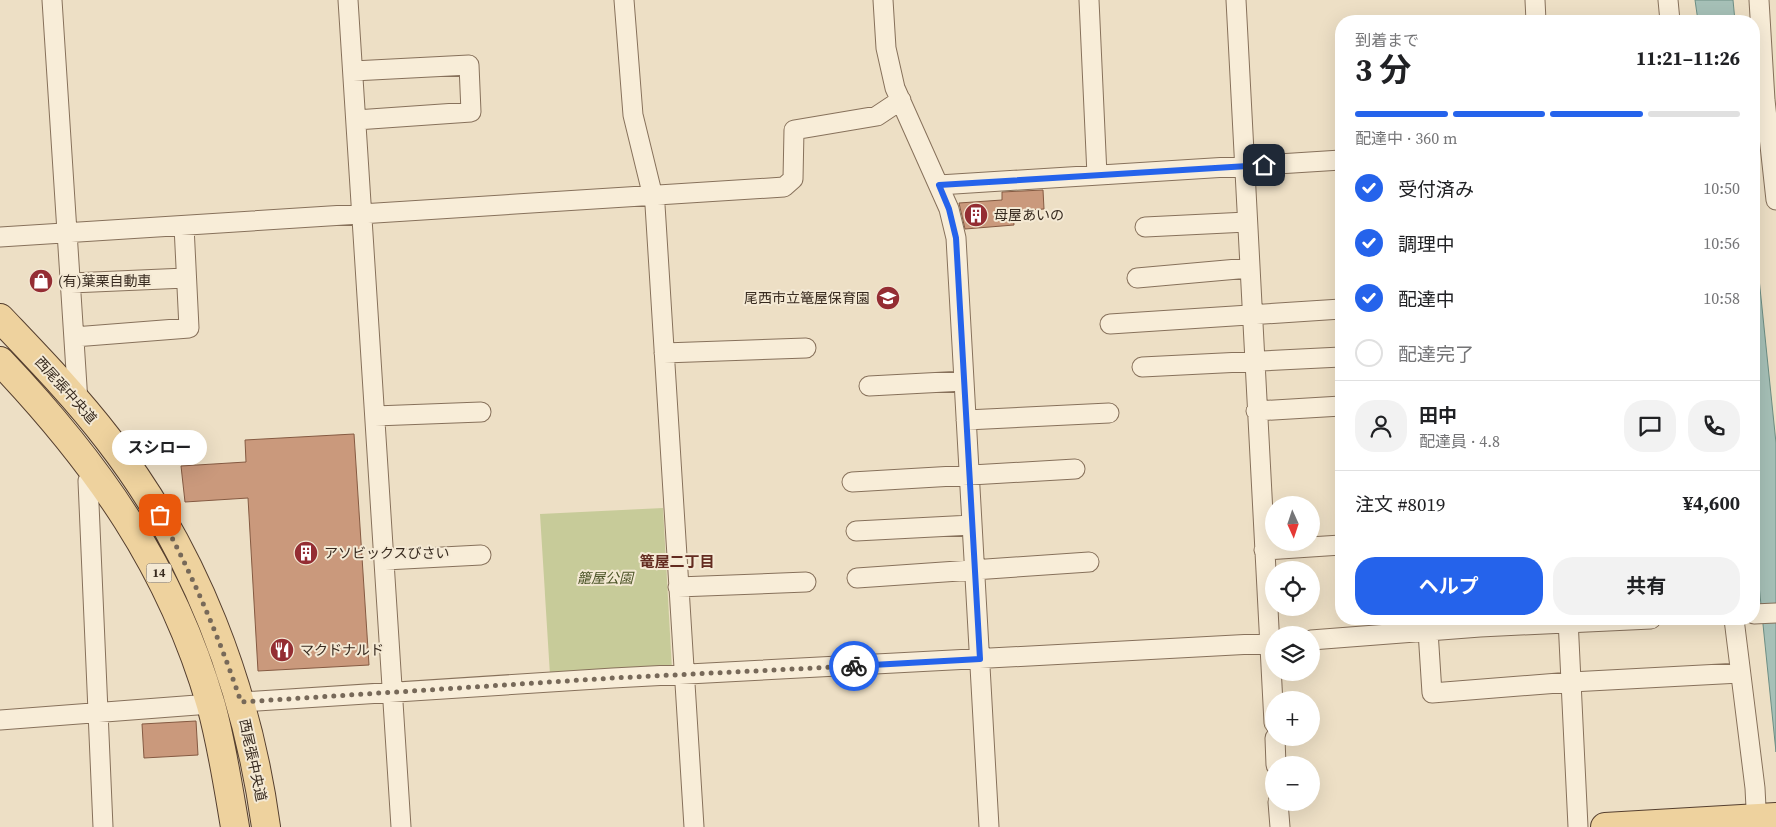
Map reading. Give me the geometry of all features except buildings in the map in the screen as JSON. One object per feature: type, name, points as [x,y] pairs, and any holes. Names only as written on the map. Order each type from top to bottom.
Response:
[{"type":"main road","name":"西尾張中央道","points":[[0,318],[78,402],[136,478],[173,539],[220,642],[241,702],[254,753],[266,827]]},
{"type":"main road","name":"西尾張中央道","points":[[0,360],[54,419],[97,474],[133,526],[154,564],[179,617],[210,704],[220,742],[234,827]]},
{"type":"main road","points":[[1605,827],[1763,820]]},
{"type":"street","points":[[52,0],[78,402]]},
{"type":"street","points":[[348,0],[401,827]]},
{"type":"street","points":[[624,0],[633,115],[653,196],[694,827]]},
{"type":"street","points":[[883,0],[886,48],[895,88],[949,209],[956,238],[989,827]]},
{"type":"street","points":[[1089,0],[1097,175]]},
{"type":"street","points":[[1236,0],[1256,411],[1270,626]]},
{"type":"street","points":[[1534,0],[1535,15]]},
{"type":"street","points":[[1668,0],[1669,15]]},
{"type":"street","points":[[1758,0],[1759,15]]},
{"type":"street","points":[[1760,29],[1765,100],[1776,195]]},
{"type":"street","points":[[353,71],[469,64],[471,112],[356,120]]},
{"type":"street","points":[[0,237],[784,187],[793,179],[794,130],[877,116],[900,100]]},
{"type":"street","points":[[939,185],[1335,160]]},
{"type":"street","points":[[1145,227],[1247,222]]},
{"type":"street","points":[[74,337],[189,328],[184,226]]},
{"type":"street","points":[[1136,278],[1249,268]]},
{"type":"street","points":[[70,282],[186,278]]},
{"type":"street","points":[[1110,324],[1335,309]]},
{"type":"street","points":[[664,353],[806,348]]},
{"type":"street","points":[[1142,367],[1335,357]]},
{"type":"street","points":[[869,386],[964,381]]},
{"type":"street","points":[[1256,411],[1335,406]]},
{"type":"street","points":[[375,416],[481,412]]},
{"type":"street","points":[[966,420],[1109,412]]},
{"type":"street","points":[[852,482],[1075,469]]},
{"type":"street","points":[[97,474],[88,481],[103,827]]},
{"type":"street","points":[[856,531],[972,525]]},
{"type":"street","points":[[1264,550],[1335,545]]},
{"type":"street","points":[[385,560],[481,554]]},
{"type":"street","points":[[858,578],[1089,562]]},
{"type":"street","points":[[678,588],[806,582]]},
{"type":"street","points":[[1760,614],[1776,613]]},
{"type":"street","points":[[1320,639],[1512,625]]},
{"type":"street","points":[[1568,625],[1578,827]]},
{"type":"street","points":[[1735,625],[1740,674],[1763,820]]},
{"type":"street","points":[[1428,631],[1432,693],[1571,682],[1740,674]]},
{"type":"street","points":[[241,702],[613,678],[684,676],[1265,643]]},
{"type":"street","points":[[0,720],[210,704]]},
{"type":"street","points":[[1279,811],[1280,827]]},
{"type":"green space","name":"籠屋公園","points":[[663,508],[672,670],[550,675],[540,514]]},
{"type":"water","points":[[1695,0],[1733,0],[1734,15],[1697,15]]},
{"type":"water","points":[[1760,288],[1776,443],[1776,752],[1760,595]]},
{"type":"way so far","points":[[160,515],[182,554],[202,597],[241,702],[613,678],[684,676],[854,666]]},
{"type":"place","name":"母屋あいの","points":[[976,215]]},
{"type":"place","name":"(有)葉栗自動車","points":[[41,281]]},
{"type":"place","name":"尾西市立篭屋保育園","points":[[888,298]]},
{"type":"place","name":"スシロー","points":[[160,515]]},
{"type":"place","name":"アソビックスびさい","points":[[306,553]]},
{"type":"place","name":"マクドナルド","points":[[282,650]]},
{"type":"district","name":"篭屋二丁目","points":[[677,561]]},
{"type":"route","points":[[854,666],[980,659],[956,238],[949,209],[939,185],[1264,165]]}]
